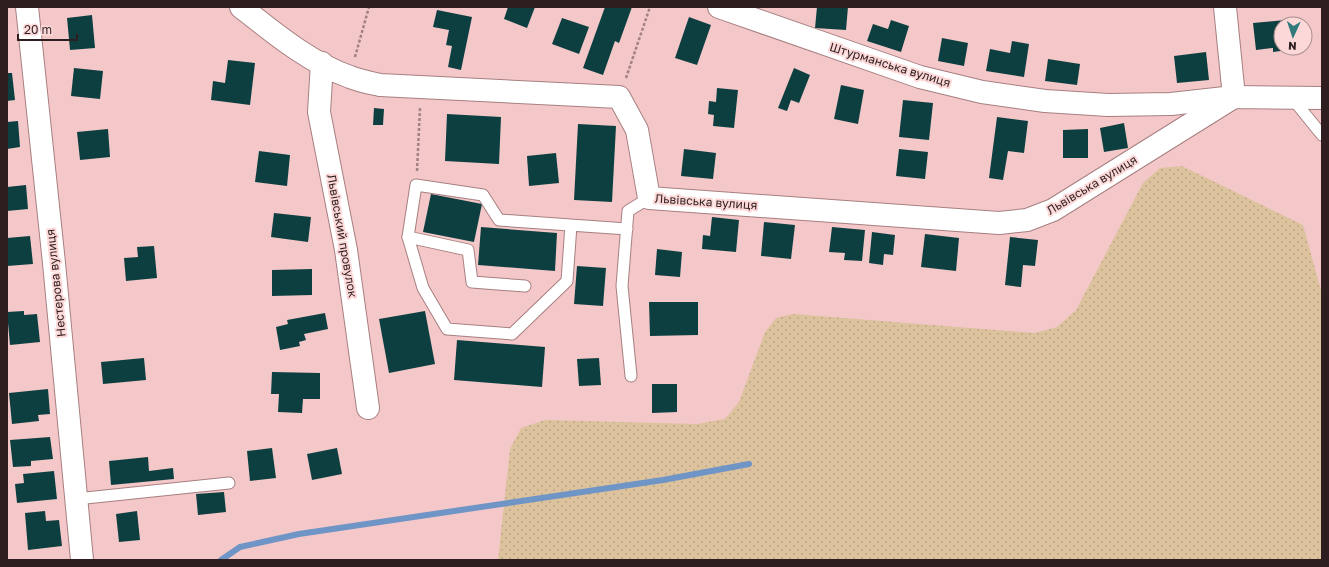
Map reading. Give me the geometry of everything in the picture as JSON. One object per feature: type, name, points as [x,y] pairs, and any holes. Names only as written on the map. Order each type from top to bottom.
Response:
[{"type":"street","name":"Нестерова вулиця","points":[[27,7],[54,263],[82,560]]},
{"type":"street","points":[[241,7],[275,33],[322,63],[350,77],[380,85],[619,97]]},
{"type":"street","name":"Штурманська вулиця","points":[[719,7],[920,77],[982,92],[1045,101],[1108,105],[1171,104],[1234,97],[1322,98]]},
{"type":"street","points":[[1225,7],[1234,97]]},
{"type":"street","name":"Львівський провулок","points":[[322,63],[319,112],[346,250],[368,408]]},
{"type":"street","name":"Львівська вулиця","points":[[619,97],[637,130],[650,198],[999,223],[1027,220],[1053,210],[1234,97]]},
{"type":"lane","points":[[1292,98],[1322,135]]},
{"type":"lane","points":[[571,225],[567,281],[512,334],[447,329],[423,288],[408,237],[416,185],[483,195],[499,220],[571,225],[627,229]]},
{"type":"lane","points":[[631,376],[622,286],[628,211],[650,198]]},
{"type":"lane","points":[[408,237],[468,250],[472,282],[525,286]]},
{"type":"lane","points":[[76,499],[229,483]]},
{"type":"path","points":[[350,77],[368,7]]},
{"type":"path","points":[[619,97],[650,7]]},
{"type":"path","points":[[418,159],[420,113]]},
{"type":"shaded area","points":[[1182,166],[1303,225],[1322,294],[1322,560],[498,560],[510,449],[521,428],[545,420],[697,424],[725,419],[739,402],[765,332],[776,318],[793,314],[1035,333],[1057,327],[1076,310],[1143,183],[1160,168]]},
{"type":"building","points":[[508,7],[535,7],[527,28],[504,19]]},
{"type":"building","points":[[605,7],[632,7],[619,43],[615,41],[603,75],[583,68]]},
{"type":"building","points":[[817,7],[848,7],[846,30],[815,28]]},
{"type":"building","points":[[437,10],[472,17],[461,70],[448,67],[452,46],[446,45],[449,30],[433,27]]},
{"type":"building","points":[[92,15],[95,48],[70,50],[67,18]]},
{"type":"building","points":[[689,17],[711,25],[697,65],[675,58]]},
{"type":"building","points":[[562,18],[589,27],[579,54],[552,44]]},
{"type":"building","points":[[891,20],[909,26],[901,52],[867,41],[873,24],[888,29]]},
{"type":"building","points":[[1273,21],[1273,48],[1256,50],[1253,23]]},
{"type":"building","points":[[942,38],[968,43],[964,66],[938,61]]},
{"type":"building","points":[[1012,41],[1029,44],[1024,77],[986,71],[990,49],[1010,53]]},
{"type":"building","points":[[1206,52],[1209,80],[1177,83],[1174,56]]},
{"type":"building","points":[[1048,59],[1080,64],[1077,85],[1045,81]]},
{"type":"building","points":[[228,60],[255,63],[250,105],[211,100],[213,81],[225,83]]},
{"type":"building","points":[[74,68],[103,71],[100,99],[71,96]]},
{"type":"building","points":[[794,68],[810,75],[799,103],[791,100],[787,111],[778,108]]},
{"type":"building","points":[[7,73],[12,73],[15,100],[7,101]]},
{"type":"building","points":[[841,85],[864,90],[858,124],[834,119]]},
{"type":"building","points":[[717,88],[738,90],[734,128],[713,126],[714,115],[708,114],[709,101],[716,102]]},
{"type":"building","points":[[903,100],[933,103],[929,140],[899,137]]},
{"type":"building","points":[[374,108],[384,109],[383,125],[373,125]]},
{"type":"building","points":[[447,114],[501,117],[499,164],[445,161]]},
{"type":"building","points":[[997,117],[1028,121],[1024,153],[1008,151],[1003,180],[989,178]]},
{"type":"building","points":[[18,121],[20,147],[7,149],[7,122]]},
{"type":"building","points":[[1124,123],[1128,148],[1104,152],[1100,128]]},
{"type":"building","points":[[578,124],[616,126],[612,202],[574,200]]},
{"type":"building","points":[[108,129],[110,157],[80,160],[77,132]]},
{"type":"building","points":[[1088,129],[1088,158],[1063,158],[1063,130]]},
{"type":"building","points":[[684,149],[716,153],[713,179],[681,176]]},
{"type":"building","points":[[899,149],[928,152],[925,179],[896,176]]},
{"type":"building","points":[[259,151],[290,155],[287,186],[255,182]]},
{"type":"building","points":[[556,153],[559,183],[529,186],[527,156]]},
{"type":"building","points":[[26,185],[28,209],[7,211],[7,187]]},
{"type":"building","points":[[431,194],[482,204],[474,242],[423,232]]},
{"type":"building","points":[[274,213],[311,217],[308,242],[271,237]]},
{"type":"building","points":[[712,217],[739,220],[736,252],[702,249],[703,235],[710,236]]},
{"type":"building","points":[[764,222],[795,225],[791,259],[761,256]]},
{"type":"building","points":[[481,227],[557,233],[555,271],[478,265]]},
{"type":"building","points":[[832,227],[865,230],[862,261],[844,260],[845,253],[829,252]]},
{"type":"building","points":[[872,232],[895,235],[893,255],[884,254],[883,265],[869,263]]},
{"type":"building","points":[[925,234],[959,238],[956,271],[921,267]]},
{"type":"building","points":[[30,236],[33,264],[7,266],[7,238]]},
{"type":"building","points":[[1010,237],[1038,240],[1035,266],[1023,265],[1021,287],[1005,285]]},
{"type":"building","points":[[154,246],[157,278],[126,281],[124,258],[138,257],[137,247]]},
{"type":"building","points":[[657,249],[682,252],[680,277],[655,275]]},
{"type":"building","points":[[577,266],[606,268],[603,306],[574,304]]},
{"type":"building","points":[[312,269],[312,295],[272,296],[272,270]]},
{"type":"building","points":[[649,302],[698,302],[698,335],[650,336]]},
{"type":"building","points":[[24,311],[24,315],[37,314],[40,342],[10,345],[7,312]]},
{"type":"building","points":[[425,311],[435,364],[389,373],[379,319]]},
{"type":"building","points":[[325,313],[328,329],[304,334],[306,340],[299,342],[300,346],[280,350],[276,327],[288,324],[287,320]]},
{"type":"building","points":[[457,340],[545,347],[542,387],[454,380]]},
{"type":"building","points":[[144,358],[146,380],[103,384],[101,362]]},
{"type":"building","points":[[599,358],[601,385],[579,386],[577,359]]},
{"type":"building","points":[[272,372],[320,373],[320,399],[303,399],[302,413],[278,412],[279,394],[271,394]]},
{"type":"building","points":[[652,384],[677,384],[677,412],[652,413]]},
{"type":"building","points":[[48,389],[50,414],[38,415],[39,421],[12,424],[9,393]]},
{"type":"building","points":[[50,437],[53,459],[31,461],[31,466],[13,467],[10,440]]},
{"type":"building","points":[[272,448],[276,478],[250,481],[247,451]]},
{"type":"building","points":[[337,448],[342,474],[312,480],[307,454]]},
{"type":"building","points":[[148,457],[149,471],[173,468],[174,479],[111,485],[109,461]]},
{"type":"building","points":[[54,471],[57,499],[17,503],[15,484],[24,483],[23,474]]},
{"type":"building","points":[[224,492],[226,512],[198,515],[196,494]]},
{"type":"building","points":[[45,511],[46,521],[59,520],[62,546],[28,550],[25,513]]},
{"type":"building","points":[[137,511],[140,540],[119,542],[116,514]]},
{"type":"waterway","points":[[221,560],[240,547],[299,534],[663,480],[749,464]]}]
